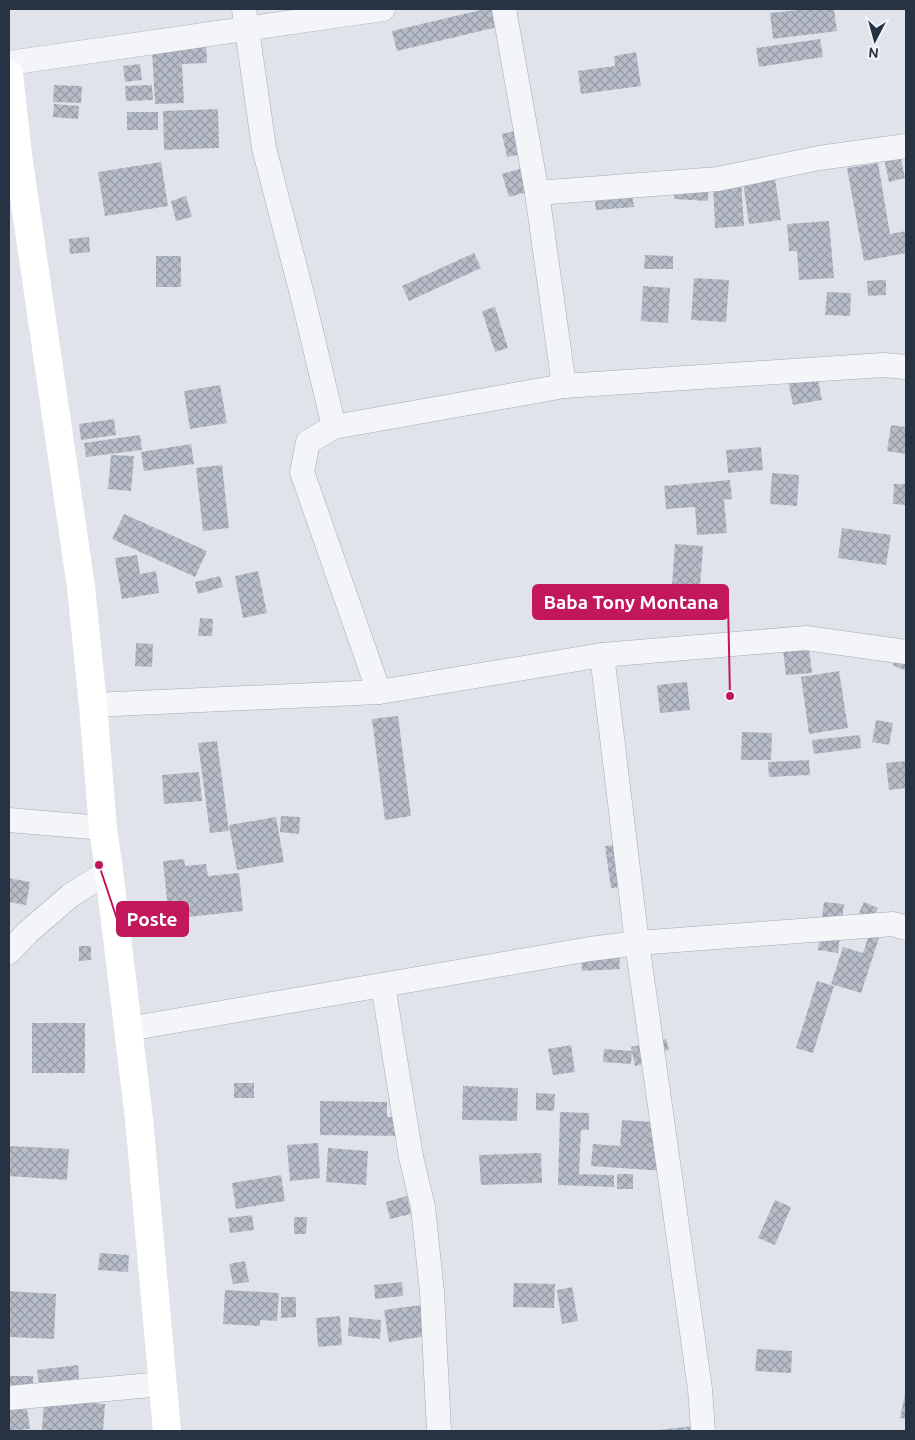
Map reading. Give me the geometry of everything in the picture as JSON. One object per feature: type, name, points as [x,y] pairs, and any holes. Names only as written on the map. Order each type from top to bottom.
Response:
[{"type":"street","points":[[9,63],[246,18],[383,9]]},
{"type":"street","points":[[504,9],[537,193],[564,386]]},
{"type":"street","points":[[246,18],[264,148],[334,427]]},
{"type":"street","points":[[9,74],[18,155],[81,587],[103,828],[139,1119],[167,1431]]},
{"type":"street","points":[[537,193],[718,179],[819,158],[906,146]]},
{"type":"street","points":[[379,692],[302,472],[308,442],[334,427],[564,386],[883,364],[906,368]]},
{"type":"street","points":[[93,705],[379,692],[602,655],[806,638],[906,652]]},
{"type":"street","points":[[602,655],[637,944],[698,1380],[703,1431]]},
{"type":"street","points":[[9,820],[103,828]]},
{"type":"street","points":[[9,952],[28,932],[71,895],[109,871]]},
{"type":"street","points":[[128,1029],[590,948],[894,924],[906,928]]},
{"type":"street","points":[[383,985],[411,1157],[423,1207],[432,1292],[439,1431]]},
{"type":"street","points":[[9,1398],[162,1384]]},
{"type":"building","points":[[485,9],[506,9],[510,24],[397,51],[392,31]]},
{"type":"building","points":[[807,9],[834,9],[837,31],[773,39],[770,13]]},
{"type":"building","points":[[151,31],[206,43],[207,63],[182,64],[184,103],[155,104]]},
{"type":"building","points":[[820,39],[823,57],[759,67],[756,48]]},
{"type":"building","points":[[636,52],[641,86],[581,94],[578,71],[615,66],[614,56]]},
{"type":"building","points":[[140,64],[142,80],[125,82],[123,66]]},
{"type":"building","points":[[54,85],[82,86],[81,103],[53,102]]},
{"type":"building","points":[[152,85],[153,100],[126,101],[125,86]]},
{"type":"building","points":[[54,104],[79,106],[78,119],[53,117]]},
{"type":"building","points":[[218,109],[219,148],[164,150],[163,111]]},
{"type":"building","points":[[127,112],[158,112],[158,130],[127,130]]},
{"type":"building","points":[[528,128],[533,152],[507,157],[502,134]]},
{"type":"building","points":[[900,155],[905,178],[889,182],[884,158]]},
{"type":"building","points":[[161,162],[168,206],[105,216],[98,172]]},
{"type":"building","points":[[878,163],[890,234],[906,231],[906,253],[864,261],[847,168]]},
{"type":"building","points":[[523,168],[530,191],[509,197],[502,174]]},
{"type":"building","points":[[774,171],[781,220],[749,224],[742,175]]},
{"type":"building","points":[[676,175],[709,178],[708,201],[674,199]]},
{"type":"building","points":[[741,181],[744,226],[715,228],[713,183]]},
{"type":"building","points":[[631,182],[634,207],[596,210],[593,186]]},
{"type":"building","points":[[186,196],[192,217],[176,221],[171,201]]},
{"type":"building","points":[[829,221],[834,278],[799,280],[797,251],[789,251],[787,224]]},
{"type":"building","points":[[89,237],[90,252],[70,254],[69,239]]},
{"type":"building","points":[[474,253],[481,268],[409,301],[402,286]]},
{"type":"building","points":[[645,255],[673,256],[673,269],[644,269]]},
{"type":"building","points":[[156,256],[181,256],[181,287],[156,287]]},
{"type":"building","points":[[694,278],[729,280],[726,322],[691,320]]},
{"type":"building","points":[[886,280],[886,295],[868,296],[867,281]]},
{"type":"building","points":[[643,286],[670,288],[668,323],[641,321]]},
{"type":"building","points":[[827,292],[851,293],[850,316],[825,315]]},
{"type":"building","points":[[495,307],[508,348],[495,352],[482,311]]},
{"type":"building","points":[[816,369],[822,400],[793,405],[787,375]]},
{"type":"building","points":[[220,385],[227,423],[190,429],[184,391]]},
{"type":"building","points":[[114,419],[116,435],[81,440],[79,424]]},
{"type":"building","points":[[891,425],[906,427],[906,454],[887,451]]},
{"type":"building","points":[[140,435],[142,450],[86,457],[84,443]]},
{"type":"building","points":[[191,444],[194,464],[144,471],[141,452]]},
{"type":"building","points":[[761,447],[763,470],[728,473],[726,450]]},
{"type":"building","points":[[111,455],[134,456],[131,491],[108,489]]},
{"type":"building","points":[[222,465],[229,528],[203,531],[196,468]]},
{"type":"building","points":[[772,473],[799,475],[797,506],[770,504]]},
{"type":"building","points":[[730,480],[732,499],[724,500],[727,533],[697,535],[695,507],[666,509],[664,486]]},
{"type":"building","points":[[894,484],[906,484],[906,505],[893,504]]},
{"type":"building","points":[[124,514],[207,551],[195,577],[112,539]]},
{"type":"building","points":[[842,528],[891,535],[886,565],[838,558]]},
{"type":"building","points":[[675,544],[703,546],[700,587],[672,585]]},
{"type":"building","points":[[137,555],[140,574],[156,571],[159,593],[122,599],[115,558]]},
{"type":"building","points":[[258,571],[267,613],[243,618],[235,576]]},
{"type":"building","points":[[220,576],[223,587],[198,594],[195,582]]},
{"type":"building","points":[[200,618],[213,619],[212,636],[198,636]]},
{"type":"building","points":[[906,637],[906,671],[893,665]]},
{"type":"building","points":[[136,643],[153,644],[152,667],[135,666]]},
{"type":"building","points":[[809,648],[812,673],[786,675],[783,650]]},
{"type":"building","points":[[839,671],[848,728],[809,734],[801,677]]},
{"type":"building","points":[[687,682],[690,710],[660,713],[657,685]]},
{"type":"building","points":[[398,716],[411,816],[385,820],[372,719]]},
{"type":"building","points":[[876,720],[893,723],[889,745],[872,742]]},
{"type":"building","points":[[742,732],[772,733],[771,760],[741,760]]},
{"type":"building","points":[[860,735],[861,748],[814,754],[812,740]]},
{"type":"building","points":[[217,741],[229,831],[210,833],[198,743]]},
{"type":"building","points":[[809,760],[810,775],[769,777],[768,762]]},
{"type":"building","points":[[906,761],[906,788],[889,790],[886,763]]},
{"type":"building","points":[[199,772],[202,801],[164,804],[162,775]]},
{"type":"building","points":[[281,816],[300,817],[299,834],[280,832]]},
{"type":"building","points":[[276,817],[284,862],[237,870],[229,825]]},
{"type":"building","points":[[637,842],[642,885],[611,888],[605,846]]},
{"type":"building","points":[[184,859],[185,866],[206,864],[208,876],[239,873],[243,911],[169,919],[163,861]]},
{"type":"building","points":[[9,878],[30,882],[26,905],[9,902]]},
{"type":"building","points":[[824,902],[844,904],[838,953],[818,950]]},
{"type":"building","points":[[864,902],[878,908],[869,928],[855,922]]},
{"type":"building","points":[[869,935],[879,938],[861,993],[831,984],[843,947],[863,953]]},
{"type":"building","points":[[618,938],[620,969],[582,971],[580,941]]},
{"type":"building","points":[[79,946],[91,946],[91,960],[79,961]]},
{"type":"building","points":[[817,981],[834,986],[813,1053],[796,1048]]},
{"type":"building","points":[[32,1023],[85,1023],[85,1073],[32,1073]]},
{"type":"building","points":[[666,1039],[669,1050],[654,1053],[656,1061],[635,1066],[631,1047]]},
{"type":"building","points":[[571,1045],[575,1072],[553,1075],[548,1049]]},
{"type":"building","points":[[604,1049],[632,1051],[631,1064],[603,1062]]},
{"type":"building","points":[[234,1083],[254,1083],[254,1098],[234,1098]]},
{"type":"building","points":[[463,1086],[518,1088],[517,1121],[462,1120]]},
{"type":"building","points":[[536,1093],[555,1094],[554,1111],[536,1110]]},
{"type":"building","points":[[320,1101],[387,1102],[387,1117],[403,1117],[403,1136],[320,1135]]},
{"type":"building","points":[[560,1112],[589,1113],[589,1130],[581,1130],[579,1174],[614,1175],[614,1187],[558,1185]]},
{"type":"building","points":[[622,1120],[668,1123],[665,1171],[591,1166],[593,1144],[620,1146]]},
{"type":"building","points":[[318,1143],[320,1178],[290,1181],[287,1145]]},
{"type":"building","points":[[9,1146],[69,1149],[67,1180],[9,1176]]},
{"type":"building","points":[[328,1148],[368,1151],[366,1185],[326,1182]]},
{"type":"building","points":[[541,1153],[542,1183],[481,1185],[479,1155]]},
{"type":"building","points":[[617,1174],[633,1174],[633,1189],[617,1189]]},
{"type":"building","points":[[281,1175],[285,1201],[236,1209],[232,1183]]},
{"type":"building","points":[[407,1196],[411,1214],[390,1219],[386,1202]]},
{"type":"building","points":[[775,1200],[791,1207],[775,1245],[758,1238]]},
{"type":"building","points":[[252,1215],[254,1230],[230,1233],[228,1218]]},
{"type":"building","points":[[294,1217],[307,1217],[306,1234],[294,1234]]},
{"type":"building","points":[[100,1253],[129,1255],[128,1272],[98,1270]]},
{"type":"building","points":[[245,1261],[249,1282],[233,1284],[229,1264]]},
{"type":"building","points":[[402,1282],[403,1296],[375,1299],[374,1285]]},
{"type":"building","points":[[514,1283],[555,1284],[554,1308],[513,1307]]},
{"type":"building","points":[[572,1287],[578,1321],[562,1324],[557,1290]]},
{"type":"building","points":[[225,1290],[279,1293],[277,1321],[260,1320],[260,1326],[223,1324]]},
{"type":"building","points":[[9,1291],[56,1294],[54,1339],[9,1337]]},
{"type":"building","points":[[281,1297],[296,1297],[296,1317],[281,1318]]},
{"type":"building","points":[[421,1305],[426,1336],[389,1342],[384,1310]]},
{"type":"building","points":[[340,1316],[342,1345],[318,1347],[316,1318]]},
{"type":"building","points":[[349,1317],[381,1320],[380,1339],[348,1336]]},
{"type":"building","points":[[757,1349],[792,1351],[791,1373],[755,1371]]},
{"type":"building","points":[[78,1365],[79,1379],[39,1383],[37,1370]]},
{"type":"building","points":[[9,1376],[33,1376],[33,1400],[9,1400]]},
{"type":"building","points":[[906,1394],[906,1419],[900,1418]]},
{"type":"building","points":[[44,1400],[105,1404],[103,1431],[42,1431]]},
{"type":"building","points":[[26,1401],[30,1429],[9,1431],[9,1403]]},
{"type":"building","points":[[694,1426],[695,1431],[658,1431],[658,1430]]},
{"type":"place","name":"Baba Tony Montana","points":[[730,696]]},
{"type":"place","name":"Poste","points":[[99,865]]}]
